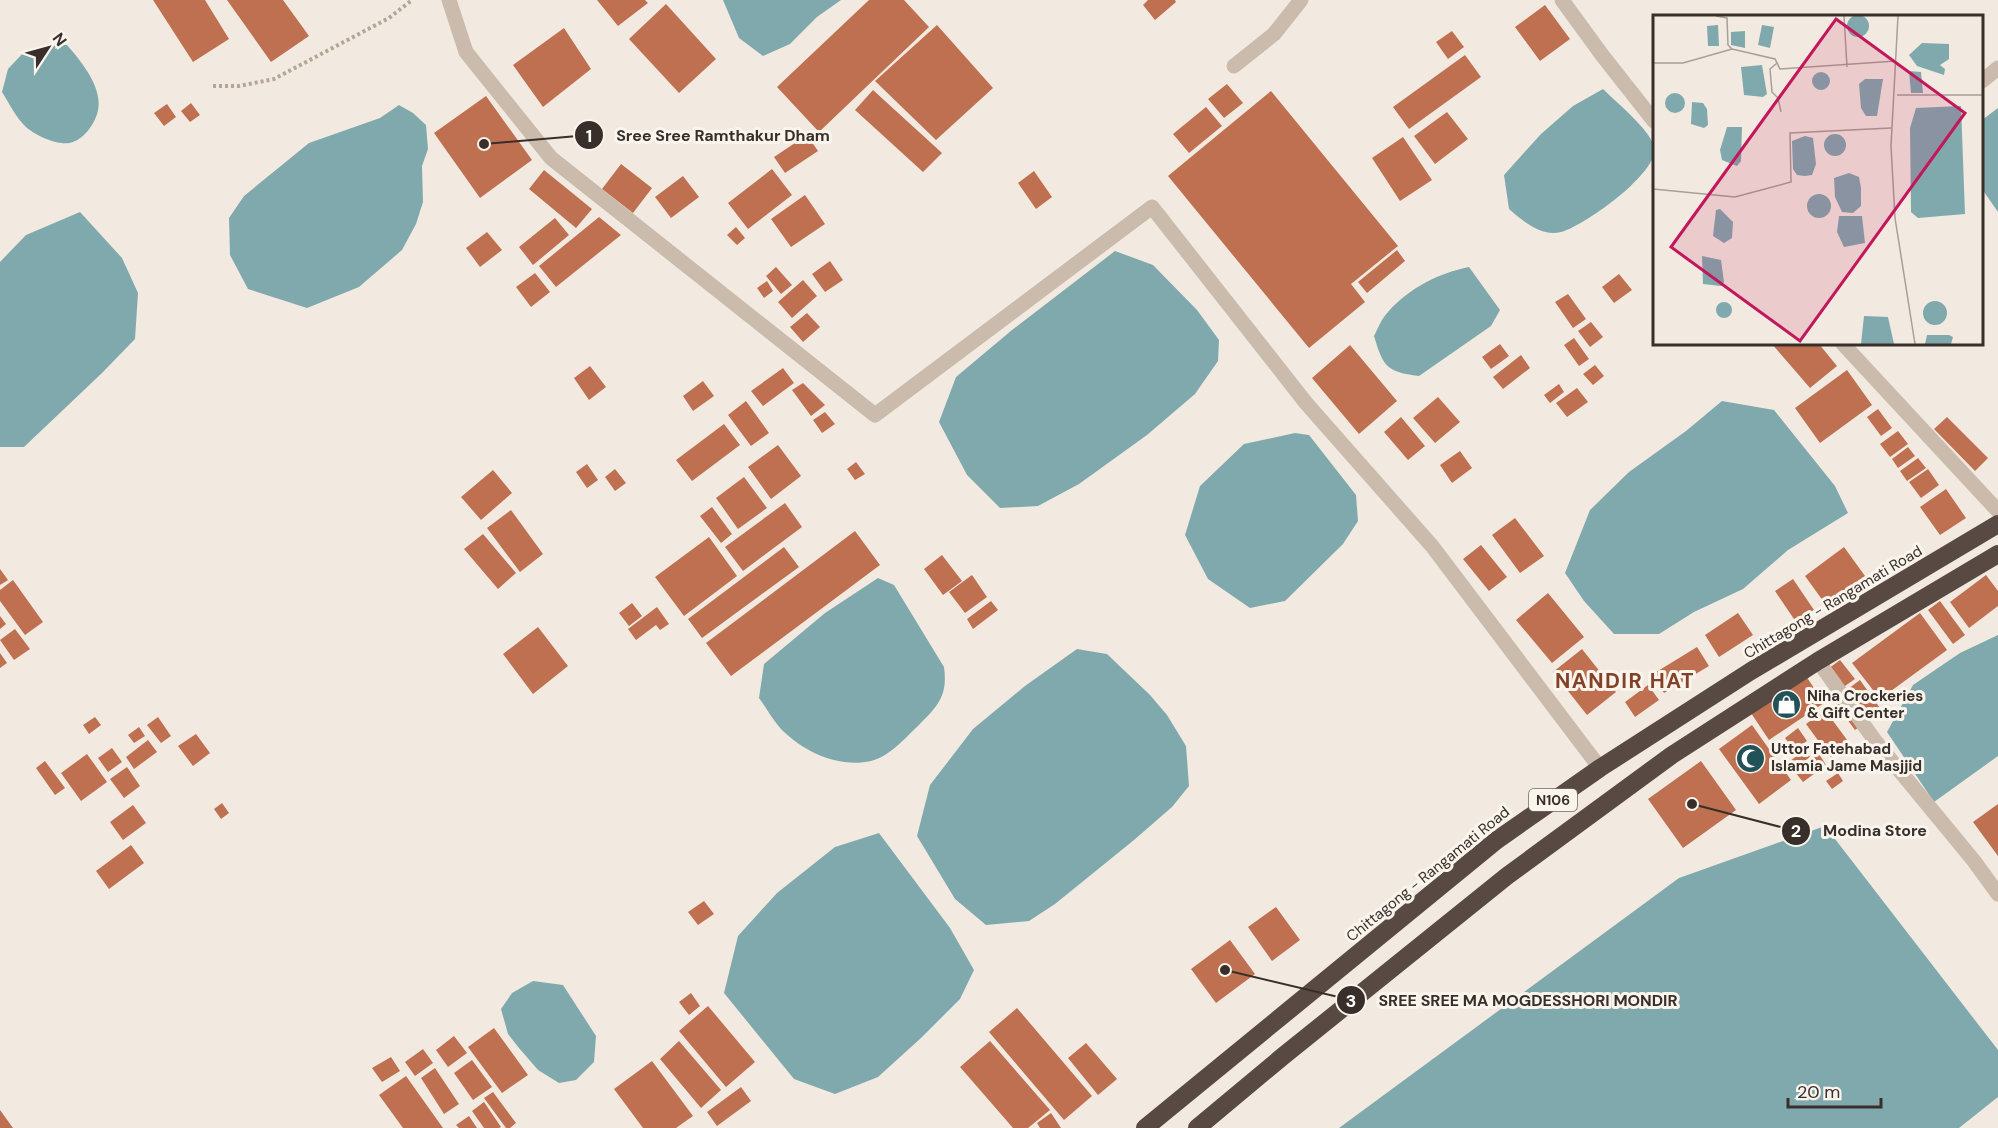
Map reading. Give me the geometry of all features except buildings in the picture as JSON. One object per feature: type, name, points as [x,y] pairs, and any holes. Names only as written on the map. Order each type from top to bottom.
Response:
[{"type":"highway","name":"Chittagong - Rangamati Road","points":[[1145,1128],[1497,840],[1600,768],[1751,671],[1998,524]]},
{"type":"highway","name":"N106","points":[[1197,1128],[1281,1057],[1507,876],[1672,755],[1818,661],[1998,554]]},
{"type":"street","points":[[449,0],[466,51],[551,158],[875,415],[1152,207],[1306,403],[1432,546],[1600,768]]},
{"type":"street","points":[[1234,66],[1274,34],[1301,0]]},
{"type":"street","points":[[1562,0],[1653,120]]},
{"type":"street","points":[[1983,80],[1998,68]]},
{"type":"street","points":[[1844,345],[1998,511]]},
{"type":"street","points":[[1818,661],[1876,742],[1974,861],[1998,894]]},
{"type":"path","points":[[213,86],[240,86],[274,79],[389,18],[412,0]]},
{"type":"water","points":[[723,0],[841,0],[817,17],[790,44],[763,56],[739,38]]},
{"type":"water","points":[[49,44],[67,45],[89,74],[97,92],[99,101],[97,115],[86,133],[73,142],[62,143],[48,140],[30,130],[19,119],[2,92],[8,69],[23,53]]},
{"type":"water","points":[[1603,89],[1646,132],[1653,144],[1653,157],[1634,183],[1602,209],[1572,228],[1561,232],[1546,232],[1533,227],[1509,209],[1504,175],[1541,134],[1573,106]]},
{"type":"water","points":[[399,105],[413,113],[426,125],[428,149],[422,166],[423,202],[416,224],[402,250],[359,287],[307,308],[248,289],[230,255],[229,218],[244,196],[309,143],[380,118]]},
{"type":"water","points":[[1998,108],[1998,212],[1983,190],[1983,119]]},
{"type":"water","points":[[80,212],[122,258],[138,293],[135,339],[24,447],[0,447],[0,262],[26,235]]},
{"type":"water","points":[[1115,251],[1153,265],[1197,310],[1219,340],[1218,361],[1195,394],[1147,435],[1079,484],[1038,506],[1000,508],[967,475],[939,422],[956,377],[1012,330]]},
{"type":"water","points":[[1469,267],[1500,310],[1491,326],[1419,376],[1399,372],[1388,366],[1383,361],[1374,336],[1386,314],[1396,303],[1425,283],[1447,273]]},
{"type":"water","points":[[1722,401],[1774,410],[1835,486],[1848,513],[1788,550],[1743,589],[1694,612],[1659,634],[1614,634],[1584,601],[1565,573],[1590,510],[1629,472],[1686,431]]},
{"type":"water","points":[[1295,433],[1309,435],[1356,495],[1358,521],[1343,544],[1285,601],[1250,608],[1208,579],[1185,535],[1200,486],[1244,444]]},
{"type":"water","points":[[878,578],[894,585],[944,667],[943,693],[925,719],[884,756],[859,763],[835,760],[802,746],[777,724],[759,698],[764,664],[825,613]]},
{"type":"water","points":[[1998,635],[1998,756],[1934,802],[1887,732],[1913,685],[1960,653]]},
{"type":"water","points":[[1077,649],[1107,654],[1150,695],[1167,715],[1186,746],[1189,786],[1172,807],[1055,904],[1029,921],[986,925],[955,899],[917,836],[930,785],[973,729],[1025,686]]},
{"type":"water","points":[[1825,826],[1998,1050],[1998,1097],[1959,1128],[1339,1128],[1679,878]]},
{"type":"water","points":[[879,833],[950,928],[974,970],[960,999],[878,1077],[835,1094],[794,1079],[724,993],[738,936],[777,893],[835,847]]},
{"type":"water","points":[[533,981],[563,985],[596,1036],[594,1062],[576,1080],[559,1083],[538,1070],[508,1034],[501,1009],[512,993]]},
{"type":"place","name":"Sree Sree Ramthakur Dham","points":[[484,144]]},
{"type":"place","name":"Niha Crockeries & Gift Center","points":[[1786,705]]},
{"type":"place","name":"Uttor Fatehabad Islamia Jame Masjjid","points":[[1750,758]]},
{"type":"place","name":"Modina Store","points":[[1692,804]]},
{"type":"place","name":"SREE SREE MA MOGDESSHORI MONDIR","points":[[1225,970]]},
{"type":"district","name":"NANDIR HAT","points":[[1625,681]]}]
